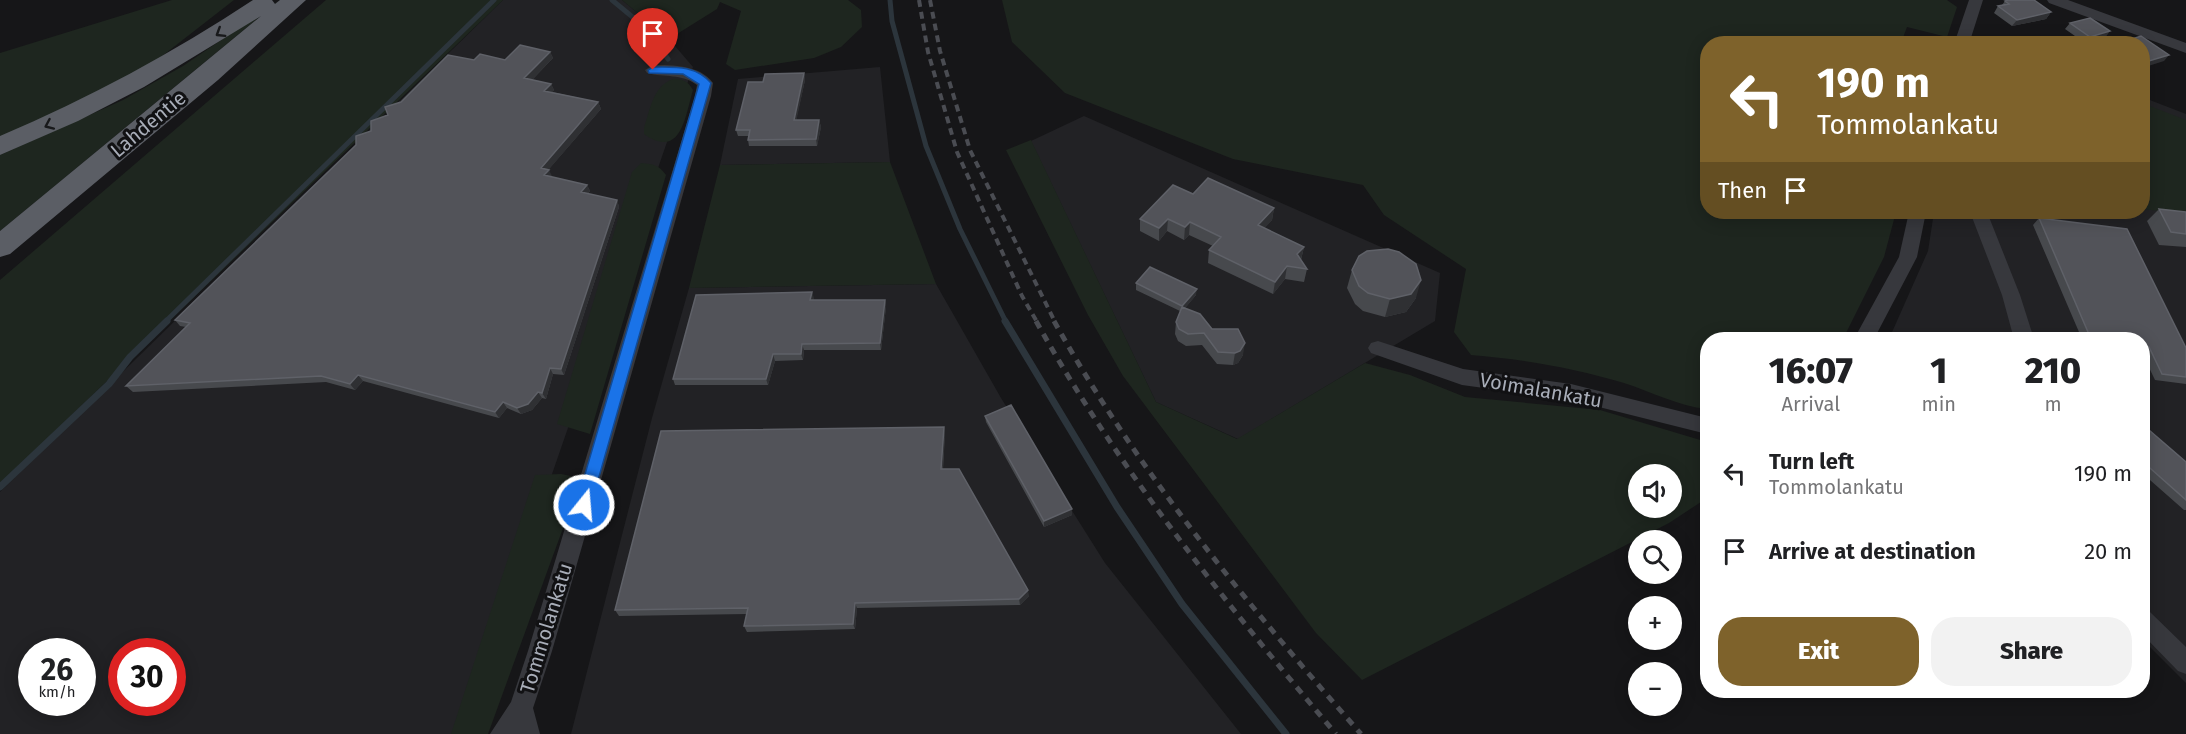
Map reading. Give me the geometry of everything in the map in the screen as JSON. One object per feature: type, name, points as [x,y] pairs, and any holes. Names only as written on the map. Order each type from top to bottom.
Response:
[{"type":"highway","points":[[0,146],[84,110],[131,86],[227,28],[268,0]]},
{"type":"highway","name":"Lahdentie","points":[[0,247],[209,74],[294,0]]},
{"type":"street","points":[[2054,0],[2186,48]]},
{"type":"street","points":[[1963,36],[1972,1]]},
{"type":"street","name":"Tommolankatu","points":[[502,734],[521,708],[602,445],[703,96],[705,83],[695,75],[684,70],[653,70]]},
{"type":"street","points":[[1868,332],[1908,257],[1916,219]]},
{"type":"street","points":[[1981,219],[2011,296],[2022,332]]},
{"type":"street","name":"Voimalankatu","points":[[1378,348],[1462,377],[1571,392],[1700,424]]},
{"type":"street","points":[[2150,627],[2186,663]]},
{"type":"street","name":"Tommolankatu","points":[[521,708],[528,734]]},
{"type":"shaded area","points":[[172,0],[234,0],[157,60],[105,90],[0,138],[0,53]]},
{"type":"shaded area","points":[[280,0],[0,231],[0,155],[123,100],[183,66]]},
{"type":"shaded area","points":[[326,0],[503,0],[0,484],[0,280]]},
{"type":"shaded area","points":[[503,0],[622,0],[669,39],[693,67],[462,734],[0,734],[0,492]]},
{"type":"shaded area","points":[[622,0],[848,0],[861,10],[862,27],[841,47],[814,58],[735,70],[726,64],[741,11],[720,2],[717,9],[669,39]]},
{"type":"shaded area","points":[[1002,0],[1947,0],[1957,7],[1947,36],[1907,27],[1904,36],[1700,36],[1700,219],[1894,219],[1884,257],[1846,332],[1700,332],[1700,408],[1586,373],[1529,362],[1471,355],[1454,332],[1466,269],[1384,215],[1363,185],[1233,159],[1065,93],[1012,42]]},
{"type":"shaded area","points":[[880,67],[890,162],[720,165],[738,79]]},
{"type":"shaded area","points":[[673,79],[685,81],[693,90],[684,123],[674,139],[666,142],[656,141],[644,134],[644,128],[657,93],[666,82]]},
{"type":"shaded area","points":[[2150,100],[2186,114],[2186,683],[2150,647],[2150,332],[1892,332],[1928,251],[1933,219],[2150,219]]},
{"type":"shaded area","points":[[2150,106],[2186,120],[2186,214],[2150,210]]},
{"type":"shaded area","points":[[1084,116],[1440,273],[1435,321],[1238,439],[1156,402],[1031,141]]},
{"type":"shaded area","points":[[1031,140],[1156,402],[1237,439],[1365,363],[1410,375],[1465,397],[1600,410],[1700,440],[1700,503],[1682,514],[1682,464],[1628,464],[1628,518],[1677,518],[1655,530],[1628,530],[1628,544],[1362,680],[1316,633],[1123,376],[1088,315],[1006,150]]},
{"type":"shaded area","points":[[890,162],[936,284],[689,288],[720,165]]},
{"type":"shaded area","points":[[641,163],[655,166],[666,175],[590,434],[557,424],[632,172]]},
{"type":"shaded area","points":[[936,284],[1001,398],[1105,563],[1241,734],[571,734],[652,418],[689,288]]},
{"type":"shaded area","points":[[535,475],[571,476],[578,487],[488,734],[451,734]]},
{"type":"building","points":[[2034,0],[2051,12],[2017,20],[1998,6],[2009,4],[2005,1]]},
{"type":"building","points":[[2090,18],[2110,31],[2089,36],[2070,23]]},
{"type":"building","points":[[2150,42],[2169,55],[2150,61]]},
{"type":"building","points":[[520,45],[550,52],[524,78],[551,84],[544,91],[598,102],[541,168],[549,170],[544,175],[587,185],[581,192],[617,200],[561,369],[550,368],[542,393],[538,392],[528,404],[517,408],[503,402],[495,412],[358,375],[350,384],[321,376],[126,386],[190,323],[175,320],[356,145],[356,136],[371,131],[371,121],[388,115],[385,107],[401,102],[448,55],[474,60],[480,54],[505,60]]},
{"type":"building","points":[[804,73],[794,120],[819,120],[816,139],[748,140],[750,130],[736,130],[748,82],[763,82],[765,74]]},
{"type":"building","points":[[1208,178],[1274,208],[1258,225],[1304,247],[1297,254],[1307,269],[1287,266],[1275,282],[1209,250],[1221,237],[1190,222],[1185,227],[1168,219],[1159,228],[1140,219],[1173,185],[1193,194]]},
{"type":"building","points":[[2159,209],[2186,212],[2186,234],[2171,232]]},
{"type":"building","points":[[2039,219],[2127,229],[2186,348],[2186,377],[2162,374],[2150,349],[2150,332],[2088,332]]},
{"type":"building","points":[[1388,249],[1399,252],[1416,264],[1421,280],[1411,294],[1390,299],[1368,293],[1359,286],[1352,270],[1359,256],[1367,251]]},
{"type":"building","points":[[1150,267],[1197,289],[1182,306],[1136,283]]},
{"type":"building","points":[[812,292],[810,300],[885,300],[880,343],[802,344],[801,354],[773,354],[766,379],[673,379],[696,295]]},
{"type":"building","points":[[1182,307],[1200,314],[1212,329],[1238,329],[1245,343],[1240,351],[1218,352],[1204,333],[1188,334],[1179,329],[1176,322]]},
{"type":"building","points":[[1011,405],[1072,509],[1044,521],[985,416]]},
{"type":"building","points":[[944,427],[941,469],[959,469],[1028,590],[1019,599],[855,603],[853,624],[744,626],[748,608],[615,610],[661,431]]},
{"type":"building","points":[[2150,431],[2186,462],[2186,500],[2150,468]]},
{"type":"waterway","points":[[165,322],[494,0]]},
{"type":"waterway","points":[[612,0],[647,29],[668,59]]},
{"type":"waterway","points":[[890,0],[892,21],[926,146],[960,229],[1006,322]]},
{"type":"waterway","points":[[0,487],[109,384],[130,357],[167,321]]},
{"type":"waterway","points":[[1005,321],[1117,507],[1182,604],[1286,734]]},
{"type":"railway","points":[[919,0],[928,52],[957,152],[1022,296],[1037,322]]},
{"type":"railway","points":[[930,0],[940,51],[970,150],[1055,322]]},
{"type":"railway","points":[[1036,321],[1068,376],[1138,483],[1254,636],[1336,734]]},
{"type":"railway","points":[[1054,321],[1121,431],[1158,484],[1236,586],[1361,734]]},
{"type":"route","points":[[584,505],[703,96],[705,83],[695,75],[684,70],[653,70]]}]
